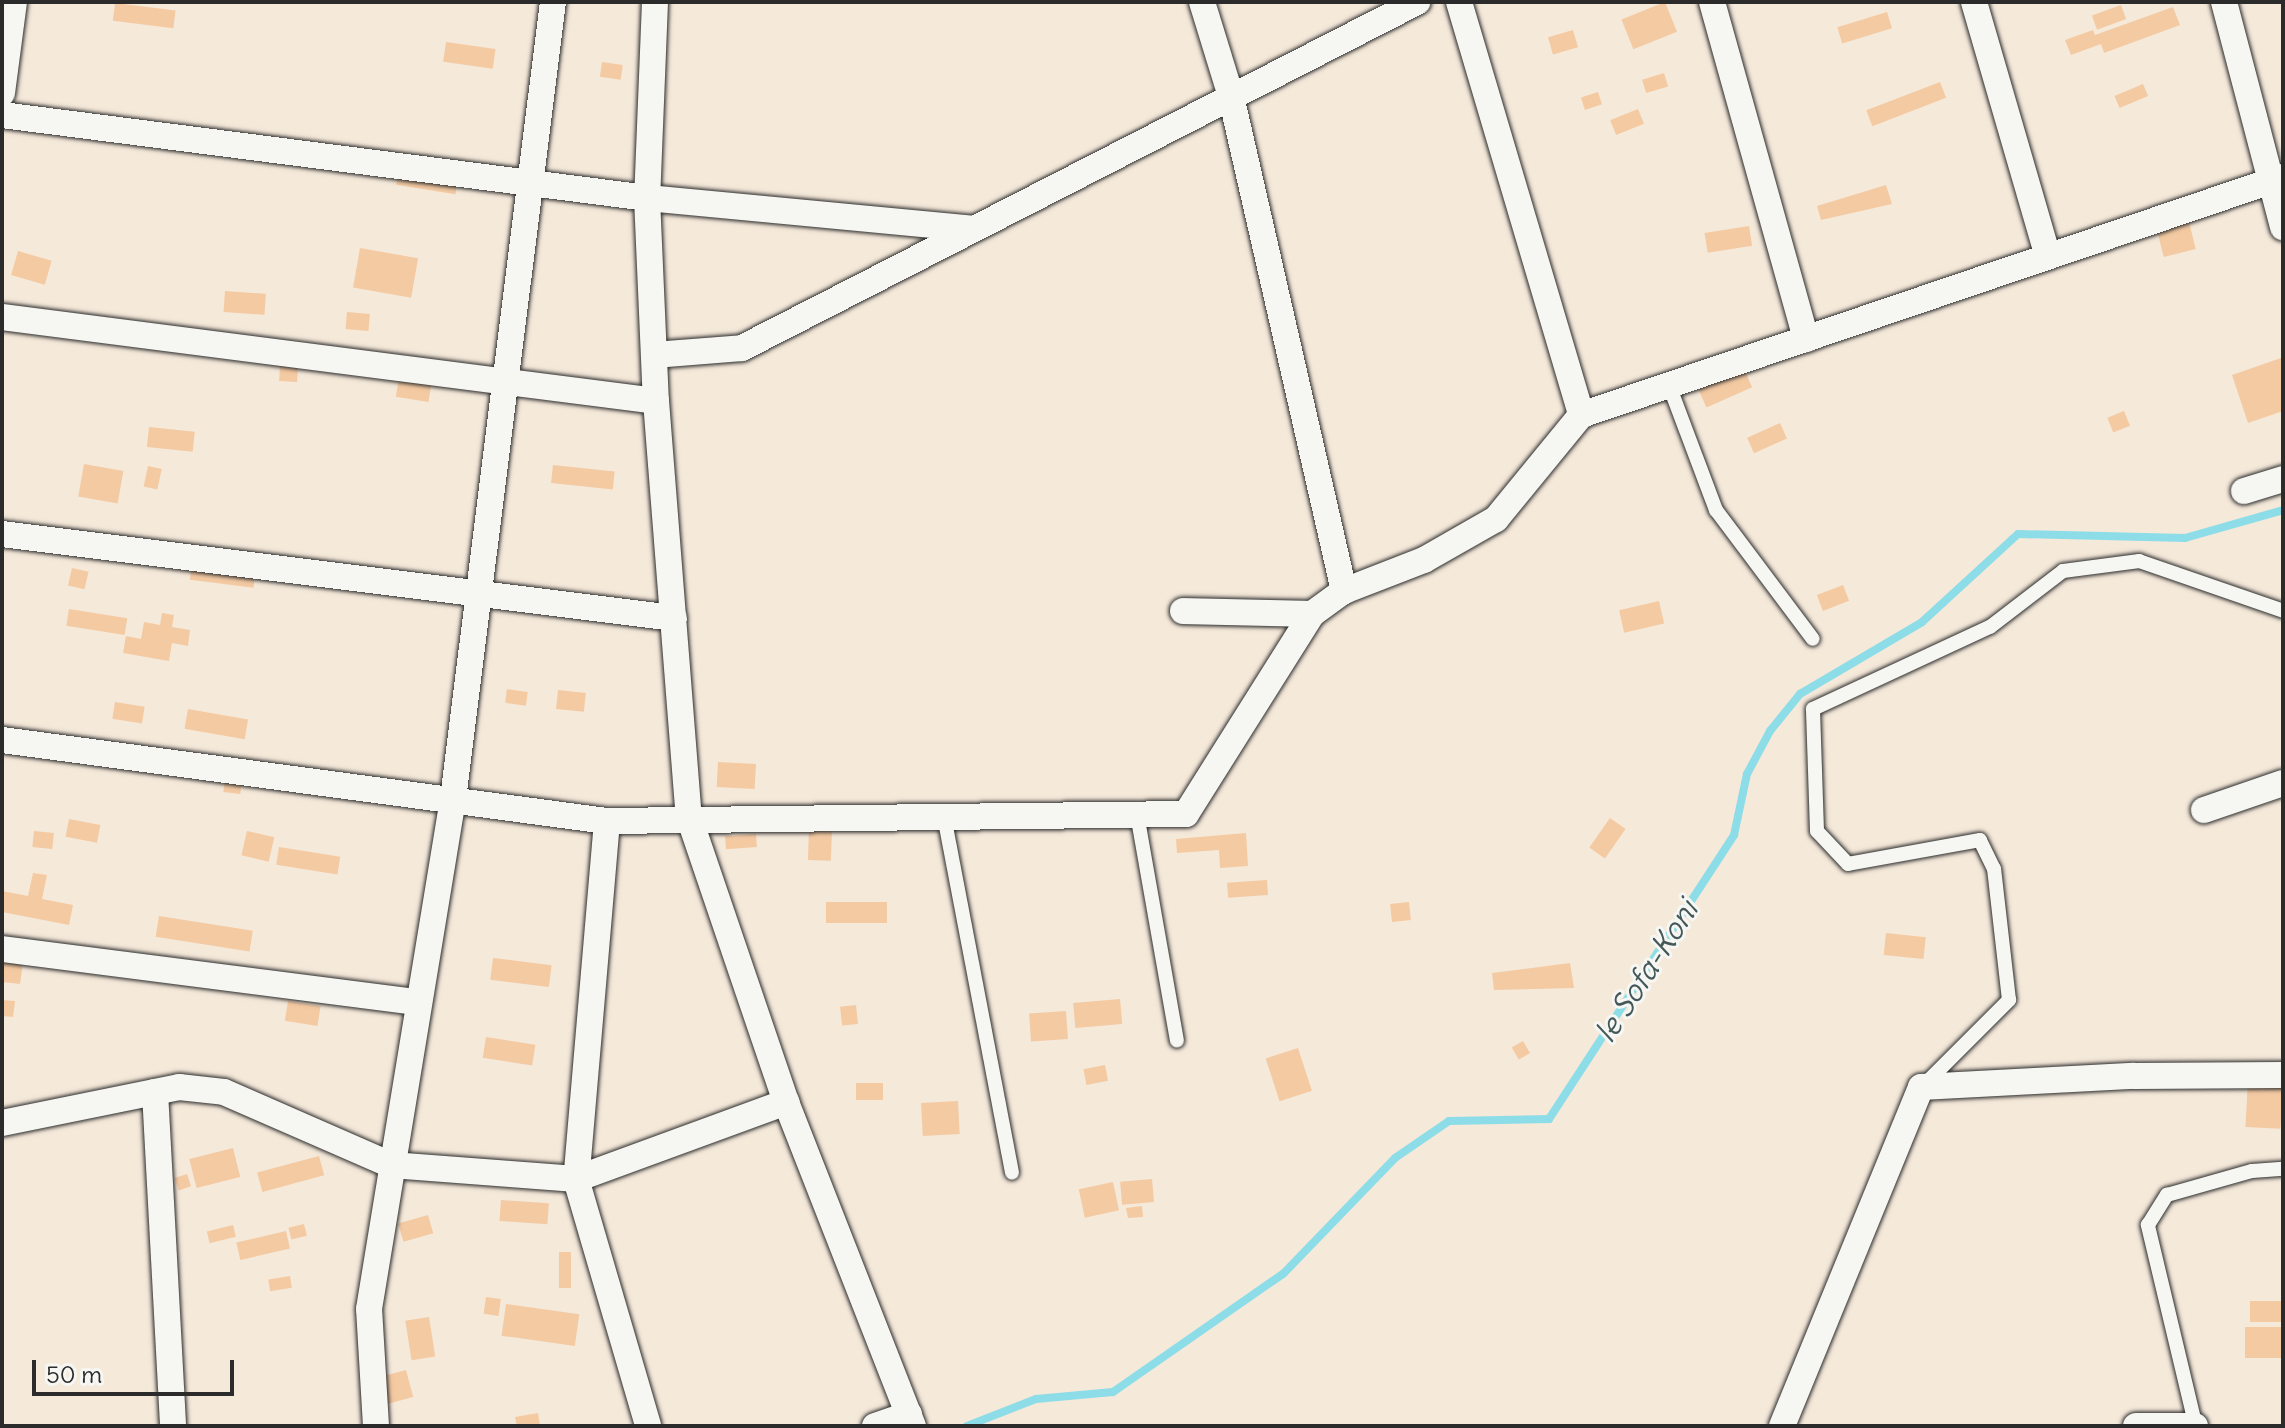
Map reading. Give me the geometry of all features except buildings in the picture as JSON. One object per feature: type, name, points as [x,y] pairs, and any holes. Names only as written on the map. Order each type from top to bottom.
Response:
[{"type":"street","points":[[2,93],[14,2]]},
{"type":"street","points":[[376,1426],[369,1309],[453,799],[553,2]]},
{"type":"street","points":[[655,2],[647,198],[656,401],[689,817],[786,1102],[911,1420],[875,1426]]},
{"type":"street","points":[[1202,2],[1231,96],[1344,591]]},
{"type":"street","points":[[654,355],[742,348],[1417,2]]},
{"type":"street","points":[[1459,2],[1581,415]]},
{"type":"street","points":[[1712,2],[1806,339]]},
{"type":"street","points":[[1974,2],[2047,254]]},
{"type":"street","points":[[2224,2],[2277,178],[2283,227]]},
{"type":"street","points":[[2,115],[647,198],[973,229]]},
{"type":"street","points":[[2,740],[607,821],[689,817],[1186,814],[1312,614],[1344,591],[1424,560],[1496,519],[1581,415],[2277,178]]},
{"type":"street","points":[[2,317],[656,401]]},
{"type":"street","points":[[2244,491],[2283,479]]},
{"type":"street","points":[[2,534],[674,618]]},
{"type":"street","points":[[1183,611],[1312,614]]},
{"type":"street","points":[[2204,810],[2283,783]]},
{"type":"street","points":[[607,821],[576,1179],[648,1426]]},
{"type":"street","points":[[2,949],[418,1002]]},
{"type":"street","points":[[1782,1426],[1921,1087],[2134,1076],[2283,1075]]},
{"type":"street","points":[[2,1123],[179,1087],[224,1092],[391,1165],[576,1179],[786,1102]]},
{"type":"street","points":[[155,1092],[173,1426]]},
{"type":"street","points":[[2136,1426],[2195,1425]]},
{"type":"lane","points":[[1669,385],[1716,510],[1813,639]]},
{"type":"lane","points":[[1921,1087],[2009,1000],[1994,869],[1980,840],[1848,864],[1817,831],[1813,709],[1990,627],[2063,571],[2139,561],[2283,611]]},
{"type":"lane","points":[[1137,814],[1177,1040]]},
{"type":"lane","points":[[944,816],[1012,1173]]},
{"type":"lane","points":[[2195,1425],[2148,1225],[2167,1195],[2252,1171],[2283,1169]]},
{"type":"waterway","name":"le Sofa-Koni","points":[[967,1426],[1036,1399],[1113,1392],[1283,1274],[1395,1158],[1449,1121],[1549,1119],[1734,835],[1747,774],[1770,731],[1800,694],[1922,622],[2018,534],[2185,538],[2283,510]]}]
